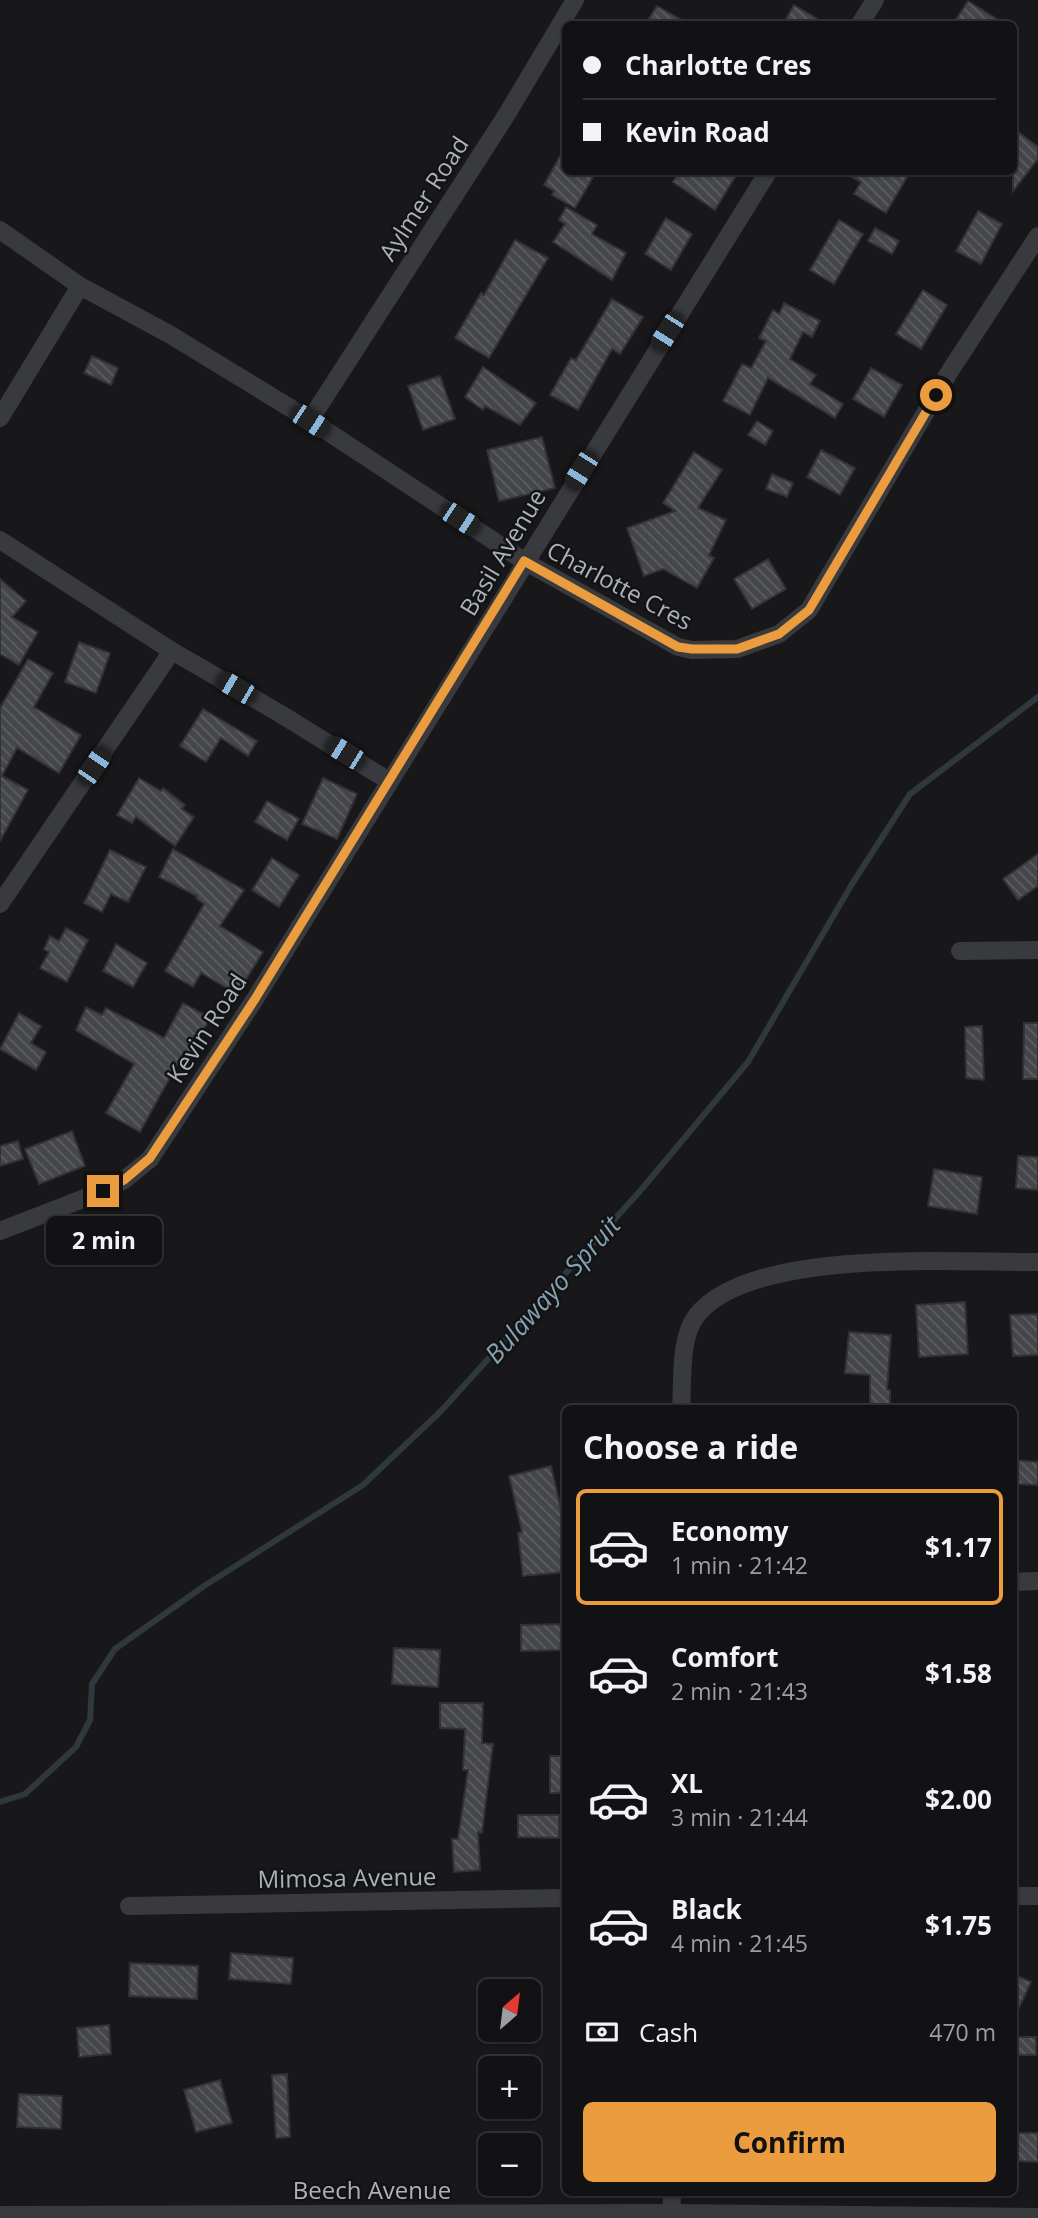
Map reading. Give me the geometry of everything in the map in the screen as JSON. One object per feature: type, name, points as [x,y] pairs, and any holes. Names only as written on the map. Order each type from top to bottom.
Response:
[{"type":"street","name":"Aylmer Road","points":[[563,21],[576,0]]},
{"type":"street","points":[[862,21],[875,0]]},
{"type":"street","name":"Aylmer Road","points":[[310,421],[507,114],[562,23]]},
{"type":"street","name":"Basil Avenue","points":[[388,780],[766,175]]},
{"type":"street","name":"Charlotte Cres","points":[[0,230],[80,286],[169,334],[310,421],[524,561],[678,647],[710,650],[737,649],[779,634],[809,610],[950,371],[1038,236]]},
{"type":"street","points":[[0,418],[80,286]]},
{"type":"street","points":[[0,540],[172,652],[388,780]]},
{"type":"street","points":[[0,904],[172,652]]},
{"type":"street","name":"Kevin Road","points":[[0,1231],[103,1191],[124,1180],[150,1158],[255,999],[388,780]]},
{"type":"street","points":[[960,951],[1038,950]]},
{"type":"street","points":[[681,1405],[688,1334],[696,1316],[721,1294],[785,1271],[854,1264],[1038,1262]]},
{"type":"street","points":[[1017,1582],[1038,1581]]},
{"type":"street","points":[[1017,1896],[1038,1896]]},
{"type":"street","name":"Mimosa Avenue","points":[[129,1906],[562,1898]]},
{"type":"street","points":[[671,2215],[672,2196]]},
{"type":"street","name":"Beech Avenue","points":[[0,2215],[1038,2217]]},
{"type":"building","points":[[968,1],[1000,21],[955,21]]},
{"type":"building","points":[[794,5],[821,21],[785,21]]},
{"type":"building","points":[[657,6],[684,21],[650,21],[648,20]]},
{"type":"building","points":[[1017,131],[1038,147],[1038,159],[1013,191],[1013,175],[1017,175]]},
{"type":"building","points":[[562,152],[562,175],[594,175],[575,208],[552,195],[554,191],[544,185]]},
{"type":"building","points":[[677,175],[736,175],[715,210],[673,182]]},
{"type":"building","points":[[848,175],[908,175],[886,213],[854,194],[861,182]]},
{"type":"building","points":[[566,207],[597,225],[592,234],[626,253],[612,280],[553,242],[565,224],[559,220]]},
{"type":"building","points":[[978,211],[1002,224],[981,264],[956,251]]},
{"type":"building","points":[[666,218],[692,234],[671,270],[645,254]]},
{"type":"building","points":[[839,220],[863,234],[834,284],[810,270]]},
{"type":"building","points":[[875,228],[899,241],[892,254],[868,241]]},
{"type":"building","points":[[515,240],[548,258],[489,358],[455,338],[481,293],[484,295]]},
{"type":"building","points":[[923,290],[947,305],[921,349],[896,334]]},
{"type":"building","points":[[612,299],[643,317],[620,354],[612,349],[578,410],[550,395],[571,358],[576,360]]},
{"type":"building","points":[[784,303],[820,321],[812,337],[803,332],[790,359],[816,375],[810,384],[843,404],[835,418],[768,378],[750,415],[723,401],[742,364],[751,368],[766,341],[759,338],[773,310],[779,314]]},
{"type":"building","points":[[92,356],[118,368],[111,385],[84,373]]},
{"type":"building","points":[[483,367],[536,403],[520,425],[485,406],[483,410],[465,397]]},
{"type":"building","points":[[871,368],[902,385],[884,417],[853,399]]},
{"type":"building","points":[[440,376],[455,419],[423,430],[408,386]]},
{"type":"building","points":[[757,421],[773,431],[765,445],[748,435]]},
{"type":"building","points":[[542,437],[555,488],[499,501],[487,450]]},
{"type":"building","points":[[821,450],[855,468],[840,495],[807,477]]},
{"type":"building","points":[[694,452],[722,470],[698,508],[726,520],[709,555],[714,558],[697,588],[663,569],[644,576],[627,528],[675,511],[663,503]]},
{"type":"building","points":[[772,474],[793,483],[787,497],[766,489]]},
{"type":"building","points":[[768,559],[786,589],[752,609],[734,579]]},
{"type":"building","points":[[0,579],[26,601],[12,617],[38,632],[19,665],[0,654]]},
{"type":"building","points":[[79,642],[110,653],[96,693],[65,682]]},
{"type":"building","points":[[28,659],[53,673],[34,707],[81,735],[59,773],[17,748],[2,776],[28,790],[0,841],[0,708]]},
{"type":"building","points":[[203,709],[257,741],[248,756],[221,738],[206,762],[180,746]]},
{"type":"building","points":[[139,778],[161,791],[163,788],[185,805],[182,809],[194,817],[175,846],[136,817],[132,823],[117,815]]},
{"type":"building","points":[[323,778],[357,794],[337,839],[302,824]]},
{"type":"building","points":[[267,801],[299,819],[287,840],[255,822]]},
{"type":"building","points":[[173,849],[244,890],[220,926],[263,952],[237,994],[201,973],[193,987],[165,971],[204,904],[197,896],[159,877]]},
{"type":"building","points":[[110,850],[146,867],[128,902],[111,894],[102,912],[84,903]]},
{"type":"building","points":[[1038,854],[1038,886],[1018,900],[1003,879]]},
{"type":"building","points":[[272,858],[299,875],[279,907],[252,890]]},
{"type":"building","points":[[66,928],[88,940],[67,982],[40,968],[49,952],[44,949],[50,936],[59,941]]},
{"type":"building","points":[[116,944],[147,963],[133,987],[103,971]]},
{"type":"building","points":[[183,1003],[210,1018],[190,1055],[184,1052],[140,1132],[106,1113],[134,1064],[76,1030],[86,1007],[102,1015],[106,1008],[164,1038]]},
{"type":"building","points":[[19,1013],[41,1026],[31,1043],[46,1052],[36,1070],[0,1049]]},
{"type":"building","points":[[1024,1023],[1038,1023],[1038,1079],[1023,1079]]},
{"type":"building","points":[[982,1026],[984,1080],[966,1078],[965,1027]]},
{"type":"building","points":[[72,1131],[85,1166],[39,1184],[25,1149]]},
{"type":"building","points":[[18,1141],[23,1159],[0,1166],[0,1146]]},
{"type":"building","points":[[1018,1156],[1038,1157],[1038,1190],[1016,1188]]},
{"type":"building","points":[[934,1169],[982,1177],[977,1214],[928,1206]]},
{"type":"building","points":[[965,1302],[968,1354],[919,1357],[916,1305]]},
{"type":"building","points":[[1038,1314],[1038,1355],[1013,1356],[1010,1315]]},
{"type":"building","points":[[849,1332],[891,1335],[887,1390],[890,1390],[890,1405],[870,1405],[870,1375],[845,1373]]},
{"type":"building","points":[[1017,1460],[1038,1462],[1038,1485],[1017,1484]]},
{"type":"building","points":[[551,1466],[562,1513],[562,1572],[523,1576],[518,1533],[522,1532],[509,1476]]},
{"type":"building","points":[[562,1624],[562,1650],[521,1651],[521,1625]]},
{"type":"building","points":[[394,1648],[440,1650],[438,1687],[392,1684]]},
{"type":"building","points":[[440,1703],[483,1703],[482,1743],[493,1744],[482,1833],[478,1832],[480,1870],[454,1872],[452,1839],[458,1839],[468,1770],[463,1770],[465,1729],[440,1728]]},
{"type":"building","points":[[550,1756],[562,1756],[562,1793],[550,1793]]},
{"type":"building","points":[[518,1815],[559,1815],[559,1838],[518,1837]]},
{"type":"building","points":[[231,1953],[293,1958],[291,1984],[229,1979]]},
{"type":"building","points":[[130,1963],[198,1966],[197,1999],[129,1996]]},
{"type":"building","points":[[1017,1976],[1031,1982],[1017,2012]]},
{"type":"building","points":[[109,2025],[111,2054],[79,2057],[77,2028]]},
{"type":"building","points":[[1017,2037],[1036,2037],[1036,2055],[1017,2055]]},
{"type":"building","points":[[287,2074],[290,2137],[276,2138],[272,2075]]},
{"type":"building","points":[[220,2080],[232,2123],[196,2132],[184,2090]]},
{"type":"building","points":[[19,2094],[62,2096],[61,2129],[17,2127]]},
{"type":"building","points":[[1017,2133],[1038,2133],[1038,2162],[1017,2161]]},
{"type":"waterway","name":"Bulawayo Spruit","points":[[0,1802],[25,1794],[76,1747],[90,1720],[92,1684],[115,1649],[204,1586],[363,1485],[441,1411],[641,1190],[748,1062],[852,884],[910,794],[1038,697]]},
{"type":"route","points":[[103,1191],[124,1180],[150,1158],[255,999],[524,561],[678,647],[737,649],[779,634],[809,610],[936,395]]}]
